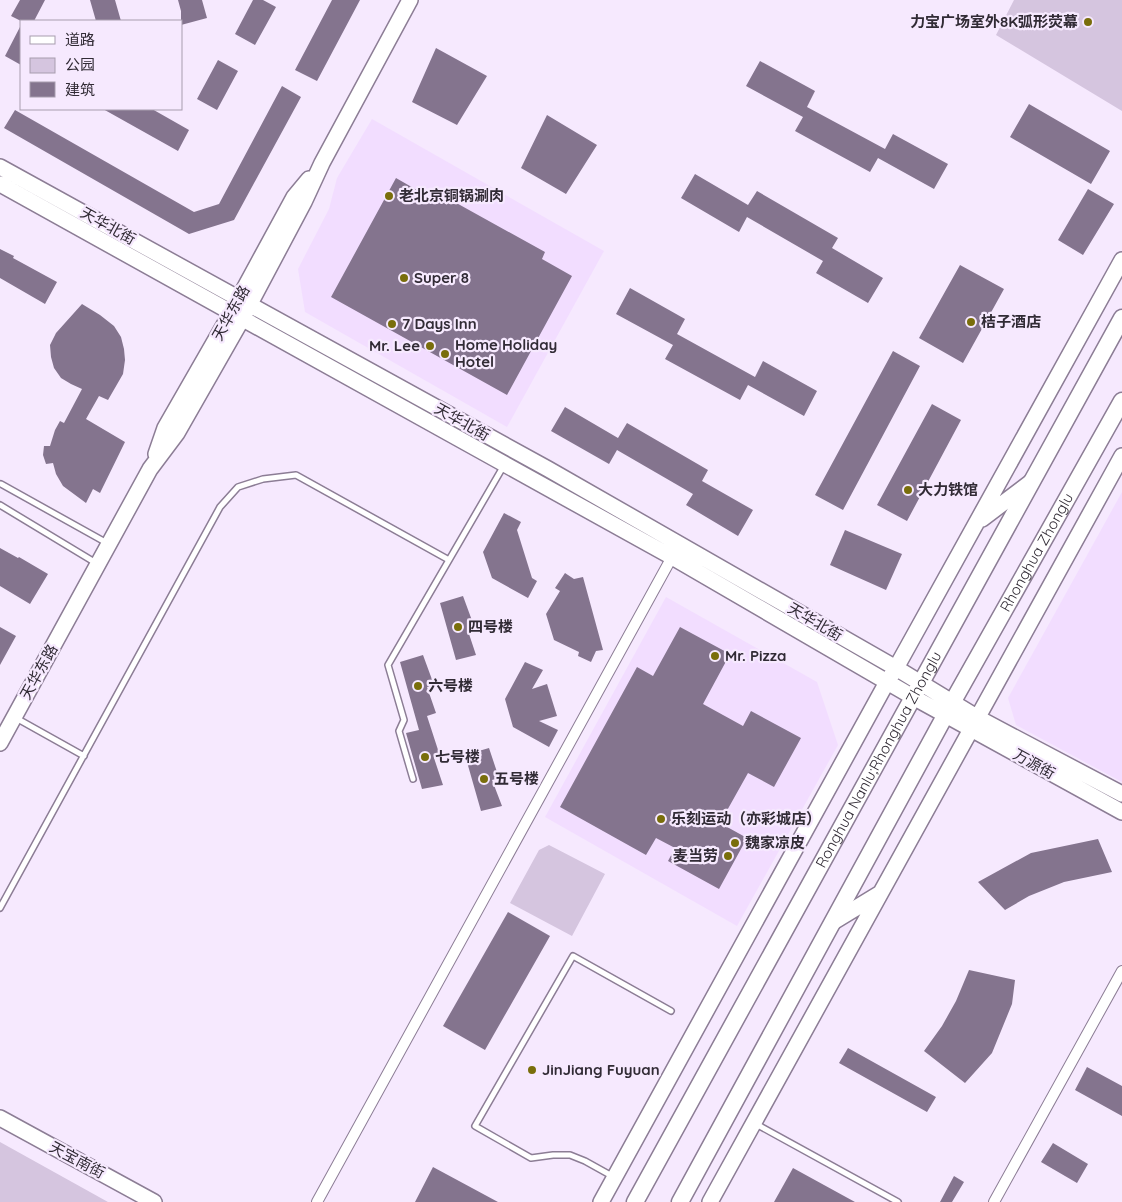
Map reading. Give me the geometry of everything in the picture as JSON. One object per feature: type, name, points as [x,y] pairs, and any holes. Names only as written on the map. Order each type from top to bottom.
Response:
[{"type":"main road","name":"Ronghua Nanlu;Rhonghua Zhonglu","points":[[635,1201],[1122,318]]},
{"type":"main road","name":"Rhonghua Zhonglu","points":[[949,709],[1122,401]]},
{"type":"main road","points":[[680,1202],[949,709]]},
{"type":"street","name":"天华东路","points":[[0,743],[150,469],[177,434],[244,302],[294,197],[322,163],[410,0]]},
{"type":"street","name":"天华北街","points":[[0,167],[548,469],[896,668],[917,690]]},
{"type":"street","name":"天华北街","points":[[0,184],[672,557],[887,682],[917,690]]},
{"type":"street","points":[[601,1202],[1122,260]]},
{"type":"street","points":[[710,1202],[1122,456]]},
{"type":"street","points":[[976,524],[1032,481]]},
{"type":"street","points":[[317,1202],[672,557]]},
{"type":"street","name":"万源街","points":[[917,690],[1122,812]]},
{"type":"street","name":"万源街","points":[[974,723],[1122,794]]},
{"type":"street","points":[[833,922],[880,893]]},
{"type":"street","points":[[994,1202],[1122,971]]},
{"type":"street","name":"天宝南街","points":[[0,1118],[154,1202]]},
{"type":"lane","points":[[413,779],[399,731],[404,720],[388,665],[505,464]]},
{"type":"lane","points":[[0,908],[220,507],[238,487],[263,479],[296,475],[449,560]]},
{"type":"lane","points":[[0,484],[110,544]]},
{"type":"lane","points":[[0,505],[98,564]]},
{"type":"lane","points":[[14,717],[84,756]]},
{"type":"lane","points":[[615,1178],[570,1155],[531,1158],[475,1126],[573,956],[671,1011]]},
{"type":"lane","points":[[754,1123],[898,1202]]},
{"type":"shaded area","points":[[372,119],[604,251],[507,427],[305,312],[298,269],[329,209],[337,178]]},
{"type":"shaded area","points":[[1122,492],[1122,782],[1016,725],[1008,698]]},
{"type":"shaded area","points":[[666,597],[817,682],[838,745],[737,926],[545,817]]},
{"type":"green space","points":[[1014,0],[1122,0],[1122,111],[996,35]]},
{"type":"green space","points":[[549,845],[605,874],[572,936],[510,903],[539,850]]},
{"type":"green space","points":[[0,1142],[108,1202],[0,1202]]},
{"type":"building","points":[[20,0],[45,0],[35,20],[20,20],[11,16]]},
{"type":"building","points":[[90,0],[115,0],[121,20],[96,20]]},
{"type":"building","points":[[178,0],[202,0],[207,18],[182,25]]},
{"type":"building","points":[[253,0],[263,0],[276,7],[255,45],[235,34]]},
{"type":"building","points":[[332,0],[360,0],[317,81],[295,70]]},
{"type":"building","points":[[20,27],[20,64],[5,56]]},
{"type":"building","points":[[436,48],[487,76],[457,125],[412,102]]},
{"type":"building","points":[[218,60],[238,71],[217,110],[197,99]]},
{"type":"building","points":[[760,61],[815,91],[807,107],[885,149],[893,134],[948,164],[934,189],[878,158],[870,172],[795,131],[803,117],[746,86]]},
{"type":"building","points":[[282,86],[301,97],[234,220],[189,234],[4,128],[15,110],[194,212],[219,204]]},
{"type":"building","points":[[1029,104],[1110,151],[1091,184],[1010,137]]},
{"type":"building","points":[[105,110],[154,110],[189,130],[178,151]]},
{"type":"building","points":[[547,115],[597,145],[566,194],[521,168]]},
{"type":"building","points":[[695,174],[748,205],[757,191],[838,238],[832,248],[883,278],[868,303],[816,273],[823,261],[747,217],[739,232],[681,198]]},
{"type":"building","points":[[396,178],[429,197],[433,190],[545,252],[542,259],[572,276],[507,395],[331,297]]},
{"type":"building","points":[[1088,189],[1114,204],[1083,255],[1058,240]]},
{"type":"building","points":[[0,249],[57,282],[45,304],[0,278]]},
{"type":"building","points":[[960,265],[1004,289],[963,363],[919,338]]},
{"type":"building","points":[[630,288],[685,319],[677,334],[755,377],[763,361],[817,391],[804,416],[748,385],[740,400],[665,359],[673,345],[616,314]]},
{"type":"building","points":[[82,304],[114,326],[121,337],[125,360],[123,374],[108,400],[99,396],[86,419],[125,442],[100,493],[93,489],[86,503],[63,486],[56,474],[53,463],[46,464],[43,455],[44,446],[50,446],[60,421],[64,423],[82,389],[61,378],[54,368],[50,345],[56,333]]},
{"type":"building","points":[[893,351],[920,366],[843,510],[815,495]]},
{"type":"building","points":[[932,404],[961,420],[907,521],[877,505]]},
{"type":"building","points":[[565,407],[618,438],[627,423],[708,470],[702,481],[753,510],[738,536],[686,505],[693,494],[617,450],[609,464],[551,431]]},
{"type":"building","points":[[504,513],[521,522],[517,530],[532,578],[537,581],[528,598],[492,578],[483,552]]},
{"type":"building","points":[[845,530],[902,554],[886,590],[830,565]]},
{"type":"building","points":[[0,548],[48,574],[30,604],[0,586]]},
{"type":"building","points":[[565,573],[574,579],[583,577],[603,650],[596,651],[591,662],[578,656],[579,652],[554,640],[546,614],[560,591],[555,588]]},
{"type":"building","name":"四号楼","points":[[463,596],[474,626],[467,628],[476,655],[456,660],[440,603]]},
{"type":"building","points":[[0,627],[16,636],[0,665]]},
{"type":"building","points":[[680,627],[730,654],[703,704],[743,726],[751,711],[801,738],[774,787],[748,773],[720,823],[747,838],[719,889],[668,861],[675,848],[656,838],[646,855],[560,807],[637,667],[653,676]]},
{"type":"building","points":[[423,655],[434,685],[427,687],[436,713],[427,716],[440,756],[434,758],[443,785],[422,789],[406,733],[419,730],[400,662]]},
{"type":"building","points":[[525,662],[543,670],[532,689],[547,684],[557,716],[539,721],[558,730],[549,747],[513,727],[505,699]]},
{"type":"building","name":"五号楼","points":[[489,748],[499,778],[492,780],[502,806],[481,811],[465,755]]},
{"type":"building","points":[[1098,839],[1112,872],[1064,882],[1029,896],[1005,910],[978,882],[1031,853]]},
{"type":"building","points":[[508,912],[550,936],[485,1050],[443,1026]]},
{"type":"building","points":[[969,970],[1015,980],[1012,1004],[992,1053],[965,1083],[924,1051],[942,1026],[956,1001]]},
{"type":"building","points":[[848,1048],[936,1097],[927,1112],[839,1063]]},
{"type":"building","points":[[1087,1067],[1122,1086],[1122,1116],[1075,1090]]},
{"type":"building","points":[[1053,1143],[1088,1164],[1077,1183],[1041,1162]]},
{"type":"building","points":[[433,1167],[498,1202],[415,1202]]},
{"type":"building","points":[[793,1168],[855,1202],[774,1202]]},
{"type":"building","points":[[954,1176],[964,1182],[952,1202],[940,1202]]},
{"type":"place","name":"力宝广场室外8K弧形荧幕","points":[[1088,22]]},
{"type":"place","name":"老北京铜锅涮肉","points":[[389,196]]},
{"type":"place","name":"Super 8","points":[[404,278]]},
{"type":"place","name":"桔子酒店","points":[[971,322]]},
{"type":"place","name":"7 Days Inn","points":[[392,324]]},
{"type":"place","name":"Mr. Lee","points":[[430,346]]},
{"type":"place","name":"Home Holiday Hotel","points":[[445,354]]},
{"type":"place","name":"大力铁馆","points":[[908,490]]},
{"type":"place","name":"四号楼","points":[[458,627]]},
{"type":"place","name":"Mr. Pizza","points":[[715,656]]},
{"type":"place","name":"六号楼","points":[[418,686]]},
{"type":"place","name":"七号楼","points":[[425,757]]},
{"type":"place","name":"五号楼","points":[[484,779]]},
{"type":"place","name":"乐刻运动（亦彩城店）","points":[[661,819]]},
{"type":"place","name":"魏家凉皮","points":[[735,843]]},
{"type":"place","name":"麦当劳","points":[[728,856]]},
{"type":"place","name":"JinJiang Fuyuan","points":[[532,1070]]}]
